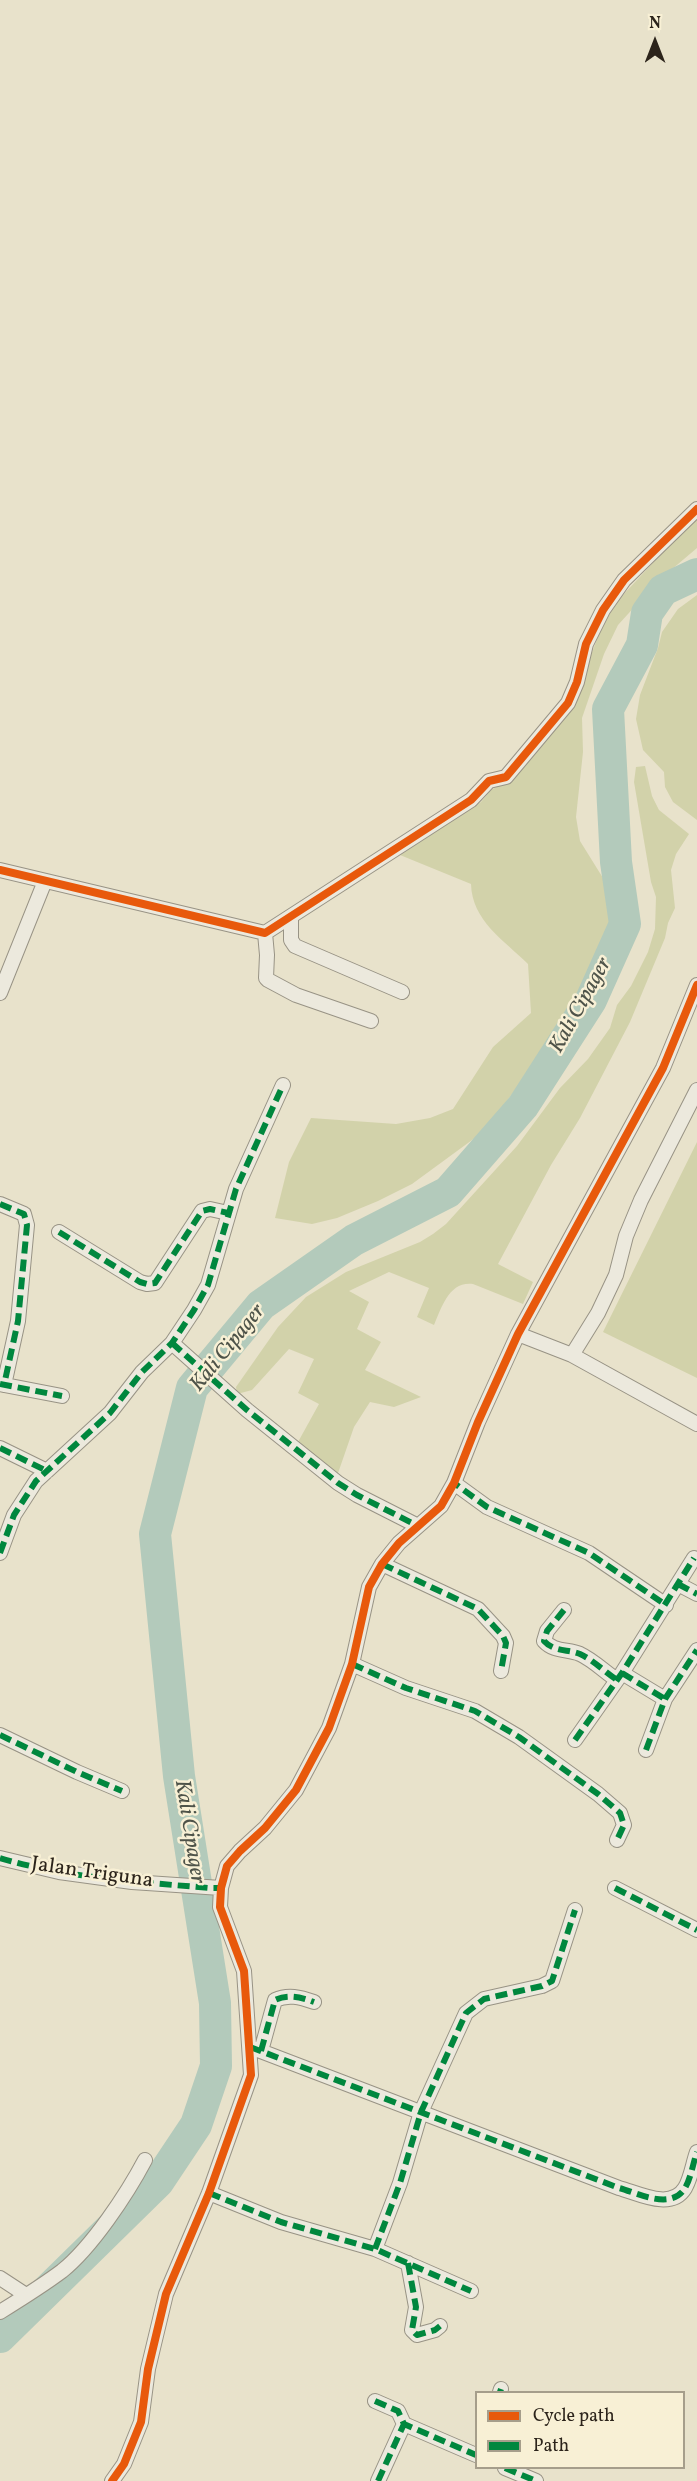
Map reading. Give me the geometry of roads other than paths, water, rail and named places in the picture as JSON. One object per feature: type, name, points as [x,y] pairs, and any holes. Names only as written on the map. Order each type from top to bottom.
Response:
[{"type":"street","points":[[0,870],[265,933],[471,800],[495,780],[506,777],[568,703],[586,644],[603,610],[624,580],[697,509]]},
{"type":"street","points":[[0,993],[45,881]]},
{"type":"street","points":[[291,917],[291,940],[295,946],[402,992]]},
{"type":"street","points":[[265,933],[266,978],[268,980],[296,995],[371,1021]]},
{"type":"street","points":[[255,2049],[244,1971],[215,1888],[227,1866],[265,1828],[296,1790],[330,1728],[352,1664],[369,1587],[382,1564],[399,1543],[441,1506],[454,1483],[478,1422],[518,1334],[663,1068],[697,985]]},
{"type":"street","points":[[0,1552],[24,1496],[36,1481],[110,1413],[142,1372],[172,1343],[208,1285],[236,1189],[283,1085]]},
{"type":"street","points":[[572,1355],[598,1313],[611,1285],[626,1236],[641,1200],[697,1090]]},
{"type":"street","points":[[0,1204],[27,1218],[18,1321],[2,1385],[62,1396]]},
{"type":"street","points":[[58,1232],[140,1282],[152,1284],[202,1211],[210,1209],[228,1213]]},
{"type":"street","points":[[518,1334],[572,1355],[697,1424]]},
{"type":"street","points":[[172,1343],[231,1396],[338,1483],[357,1496],[418,1526]]},
{"type":"street","points":[[0,1448],[47,1472]]},
{"type":"street","points":[[454,1483],[496,1512],[589,1553],[666,1605]]},
{"type":"street","points":[[575,1740],[666,1605],[694,1558]]},
{"type":"street","points":[[382,1564],[477,1609],[503,1636],[506,1643],[501,1671]]},
{"type":"street","points":[[678,1584],[697,1594]]},
{"type":"street","points":[[564,1610],[547,1631],[544,1641],[546,1644],[562,1652],[581,1655],[665,1699]]},
{"type":"street","points":[[646,1750],[665,1699],[697,1650]]},
{"type":"street","points":[[352,1664],[406,1688],[475,1711],[519,1737],[598,1794],[620,1813],[624,1825],[617,1840]]},
{"type":"street","points":[[0,1735],[122,1791]]},
{"type":"street","name":"Jalan Triguna","points":[[0,1858],[59,1872],[215,1888]]},
{"type":"street","points":[[615,1888],[697,1929]]},
{"type":"street","points":[[375,2249],[400,2183],[421,2112],[460,2024],[474,2005],[484,1999],[542,1986],[552,1981],[575,1910]]},
{"type":"street","points":[[112,2481],[124,2464],[141,2421],[148,2369],[166,2294],[209,2193],[251,2075],[255,2049],[275,2000],[283,1996],[300,1997],[314,2002]]},
{"type":"street","points":[[255,2049],[620,2188],[662,2200],[677,2196],[685,2189],[697,2152]]},
{"type":"street","points":[[0,2313],[62,2271],[86,2246],[132,2186],[145,2160]]},
{"type":"street","points":[[209,2193],[281,2222],[375,2249],[471,2291]]},
{"type":"street","points":[[408,2263],[417,2307],[412,2330],[417,2335],[425,2334],[440,2326]]},
{"type":"street","points":[[0,2278],[26,2295]]},
{"type":"street","points":[[375,2401],[398,2411],[404,2424],[475,2454]]},
{"type":"street","points":[[378,2481],[404,2424]]},
{"type":"street","points":[[507,2469],[536,2481]]},
{"type":"waterway","name":"Kali Cipager","points":[[0,2337],[158,2182],[196,2125],[216,2066],[215,2003],[179,1776],[155,1534],[192,1388],[261,1305],[354,1240],[448,1192],[523,1106],[591,1000],[625,924],[616,862],[608,709],[642,645],[647,613],[663,590],[697,574]]}]
